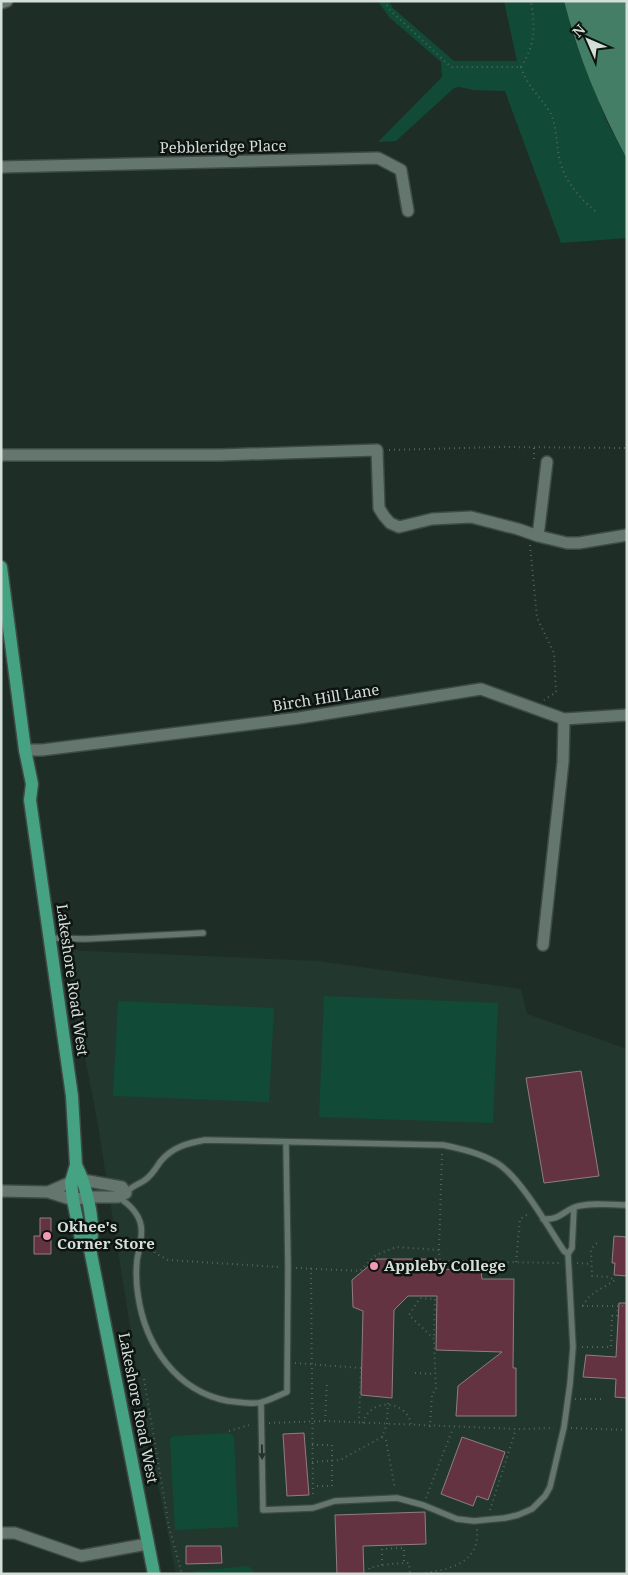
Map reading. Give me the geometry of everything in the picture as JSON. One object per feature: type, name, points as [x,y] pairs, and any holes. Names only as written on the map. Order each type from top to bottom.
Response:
[{"type":"main road","name":"Lakeshore Road West","points":[[1,567],[3,600],[25,750],[32,784],[30,800],[72,1096],[77,1181],[72,1200],[81,1239],[90,1249]]},
{"type":"main road","name":"Lakeshore Road West","points":[[77,1181],[87,1197],[92,1239],[90,1249],[154,1574]]},
{"type":"street","points":[[1,3],[7,1]]},
{"type":"street","name":"Pebbleridge Place","points":[[1,167],[378,158],[401,170],[408,212]]},
{"type":"street","points":[[1,455],[220,456],[376,450],[379,508],[390,522],[399,527],[432,519],[452,517],[489,521],[534,535],[573,544],[627,535]]},
{"type":"street","points":[[534,535],[547,462]]},
{"type":"street","name":"Birch Hill Lane","points":[[25,750],[42,750],[300,718],[481,689],[564,719],[627,714]]},
{"type":"street","points":[[543,945],[563,762],[564,719]]},
{"type":"street","points":[[1,1191],[48,1192],[72,1200],[122,1195],[122,1187],[77,1181],[48,1192]]},
{"type":"street","points":[[1,1533],[15,1533],[82,1556],[147,1544]]},
{"type":"lane","points":[[49,938],[203,933]]},
{"type":"lane","points":[[261,1403],[263,1510],[313,1508],[335,1501],[397,1498],[423,1505],[457,1519],[474,1521],[518,1515],[532,1509],[544,1496],[550,1487],[564,1427],[568,1400],[573,1347],[570,1306],[570,1263],[568,1254],[564,1251],[527,1195],[508,1172],[498,1164],[474,1152],[442,1145],[205,1140],[180,1146],[162,1160],[146,1180],[132,1186],[122,1195],[139,1218],[142,1236],[136,1271],[140,1308],[148,1332],[169,1367],[190,1387],[206,1395],[235,1402],[261,1403],[287,1392],[286,1143]]},
{"type":"lane","points":[[543,1219],[558,1217],[574,1208],[594,1204],[627,1205]]},
{"type":"lane","points":[[568,1254],[572,1248],[574,1208]]},
{"type":"path","points":[[384,1],[390,10],[451,67],[521,67]]},
{"type":"path","points":[[521,67],[529,54],[534,38],[531,1]]},
{"type":"path","points":[[521,67],[529,86],[551,114],[566,179],[579,197],[595,211]]},
{"type":"path","points":[[376,450],[499,447],[627,448]]},
{"type":"path","points":[[534,448],[534,466]]},
{"type":"path","points":[[532,708],[556,692],[554,653],[537,618],[534,535]]},
{"type":"path","points":[[442,1151],[440,1261],[592,1264]]},
{"type":"path","points":[[516,1262],[520,1218],[532,1212]]},
{"type":"path","points":[[583,1306],[587,1298],[594,1292],[614,1280],[610,1276],[592,1276],[591,1249],[597,1243],[597,1240]]},
{"type":"path","points":[[149,1241],[155,1253],[168,1260],[360,1271],[376,1255],[396,1247],[439,1250]]},
{"type":"path","points":[[311,1268],[313,1508]]},
{"type":"path","points":[[430,1427],[432,1394],[436,1390],[435,1299],[420,1298],[409,1315],[434,1339]]},
{"type":"path","points":[[570,1306],[627,1306]]},
{"type":"path","points":[[573,1347],[611,1347],[612,1316],[618,1316],[618,1306]]},
{"type":"path","points":[[287,1362],[361,1368],[358,1422]]},
{"type":"path","points":[[415,1374],[435,1374]]},
{"type":"path","points":[[144,1379],[169,1527],[182,1574]]},
{"type":"path","points":[[325,1421],[327,1382]]},
{"type":"path","points":[[568,1400],[604,1399]]},
{"type":"path","points":[[312,1462],[340,1460],[382,1437],[387,1424],[388,1401]]},
{"type":"path","points":[[363,1423],[366,1415],[374,1407],[387,1405],[398,1406],[410,1419],[411,1424]]},
{"type":"path","points":[[267,1423],[325,1421],[411,1424],[430,1427],[516,1429],[564,1427],[627,1430]]},
{"type":"path","points":[[230,1431],[253,1424]]},
{"type":"path","points":[[423,1505],[454,1427]]},
{"type":"path","points":[[489,1513],[516,1429]]},
{"type":"path","points":[[382,1437],[386,1440],[397,1498]]},
{"type":"path","points":[[312,1445],[332,1445],[332,1486],[313,1486]]},
{"type":"path","points":[[420,1574],[451,1568],[465,1560],[474,1549],[477,1540],[477,1529]]},
{"type":"path","points":[[382,1565],[382,1549],[404,1548],[404,1563]]},
{"type":"path","points":[[371,1574],[370,1568],[409,1563],[410,1574]]},
{"type":"shaded area","points":[[378,1],[389,1],[393,8],[454,61],[517,61],[504,1],[564,1],[574,38],[606,120],[627,159],[627,238],[561,243],[505,91],[454,88],[396,141],[378,142],[442,77],[441,62],[389,17]]},
{"type":"shaded area","points":[[564,1],[627,1],[627,159],[591,82],[576,42]]},
{"type":"shaded area","name":"Appleby College","points":[[64,950],[317,961],[521,989],[527,1014],[627,1049],[627,1574],[176,1574],[144,1414],[97,1119]]},
{"type":"shaded area","points":[[324,996],[498,1003],[493,1123],[319,1117]]},
{"type":"shaded area","points":[[118,1001],[274,1008],[269,1102],[113,1096]]},
{"type":"shaded area","points":[[229,1433],[234,1437],[238,1527],[175,1530],[170,1439],[173,1436]]},
{"type":"shaded area","points":[[248,1566],[253,1571],[253,1574],[191,1574],[194,1571]]},
{"type":"building","points":[[581,1071],[599,1176],[544,1183],[526,1078]]},
{"type":"building","points":[[40,1218],[51,1218],[51,1254],[34,1254],[34,1236],[40,1236]]},
{"type":"building","points":[[614,1236],[627,1237],[627,1276],[614,1275],[615,1263],[612,1263]]},
{"type":"building","points":[[377,1259],[436,1259],[439,1269],[481,1271],[482,1279],[514,1279],[513,1368],[516,1368],[516,1416],[456,1416],[458,1386],[502,1352],[436,1350],[437,1296],[408,1296],[394,1310],[392,1398],[361,1395],[363,1311],[353,1307],[352,1280]]},
{"type":"building","points":[[619,1303],[627,1303],[627,1398],[615,1397],[616,1379],[583,1377],[586,1355],[616,1357]]},
{"type":"building","points":[[304,1433],[309,1495],[287,1496],[283,1434]]},
{"type":"building","points":[[462,1437],[505,1452],[488,1500],[477,1496],[473,1506],[441,1494]]},
{"type":"building","points":[[425,1512],[426,1544],[363,1546],[364,1574],[337,1574],[335,1515]]},
{"type":"building","points":[[186,1546],[221,1546],[222,1563],[186,1564]]},
{"type":"place","name":"Okhee's Corner Store","points":[[47,1236]]},
{"type":"place","name":"Appleby College","points":[[374,1266]]}]
